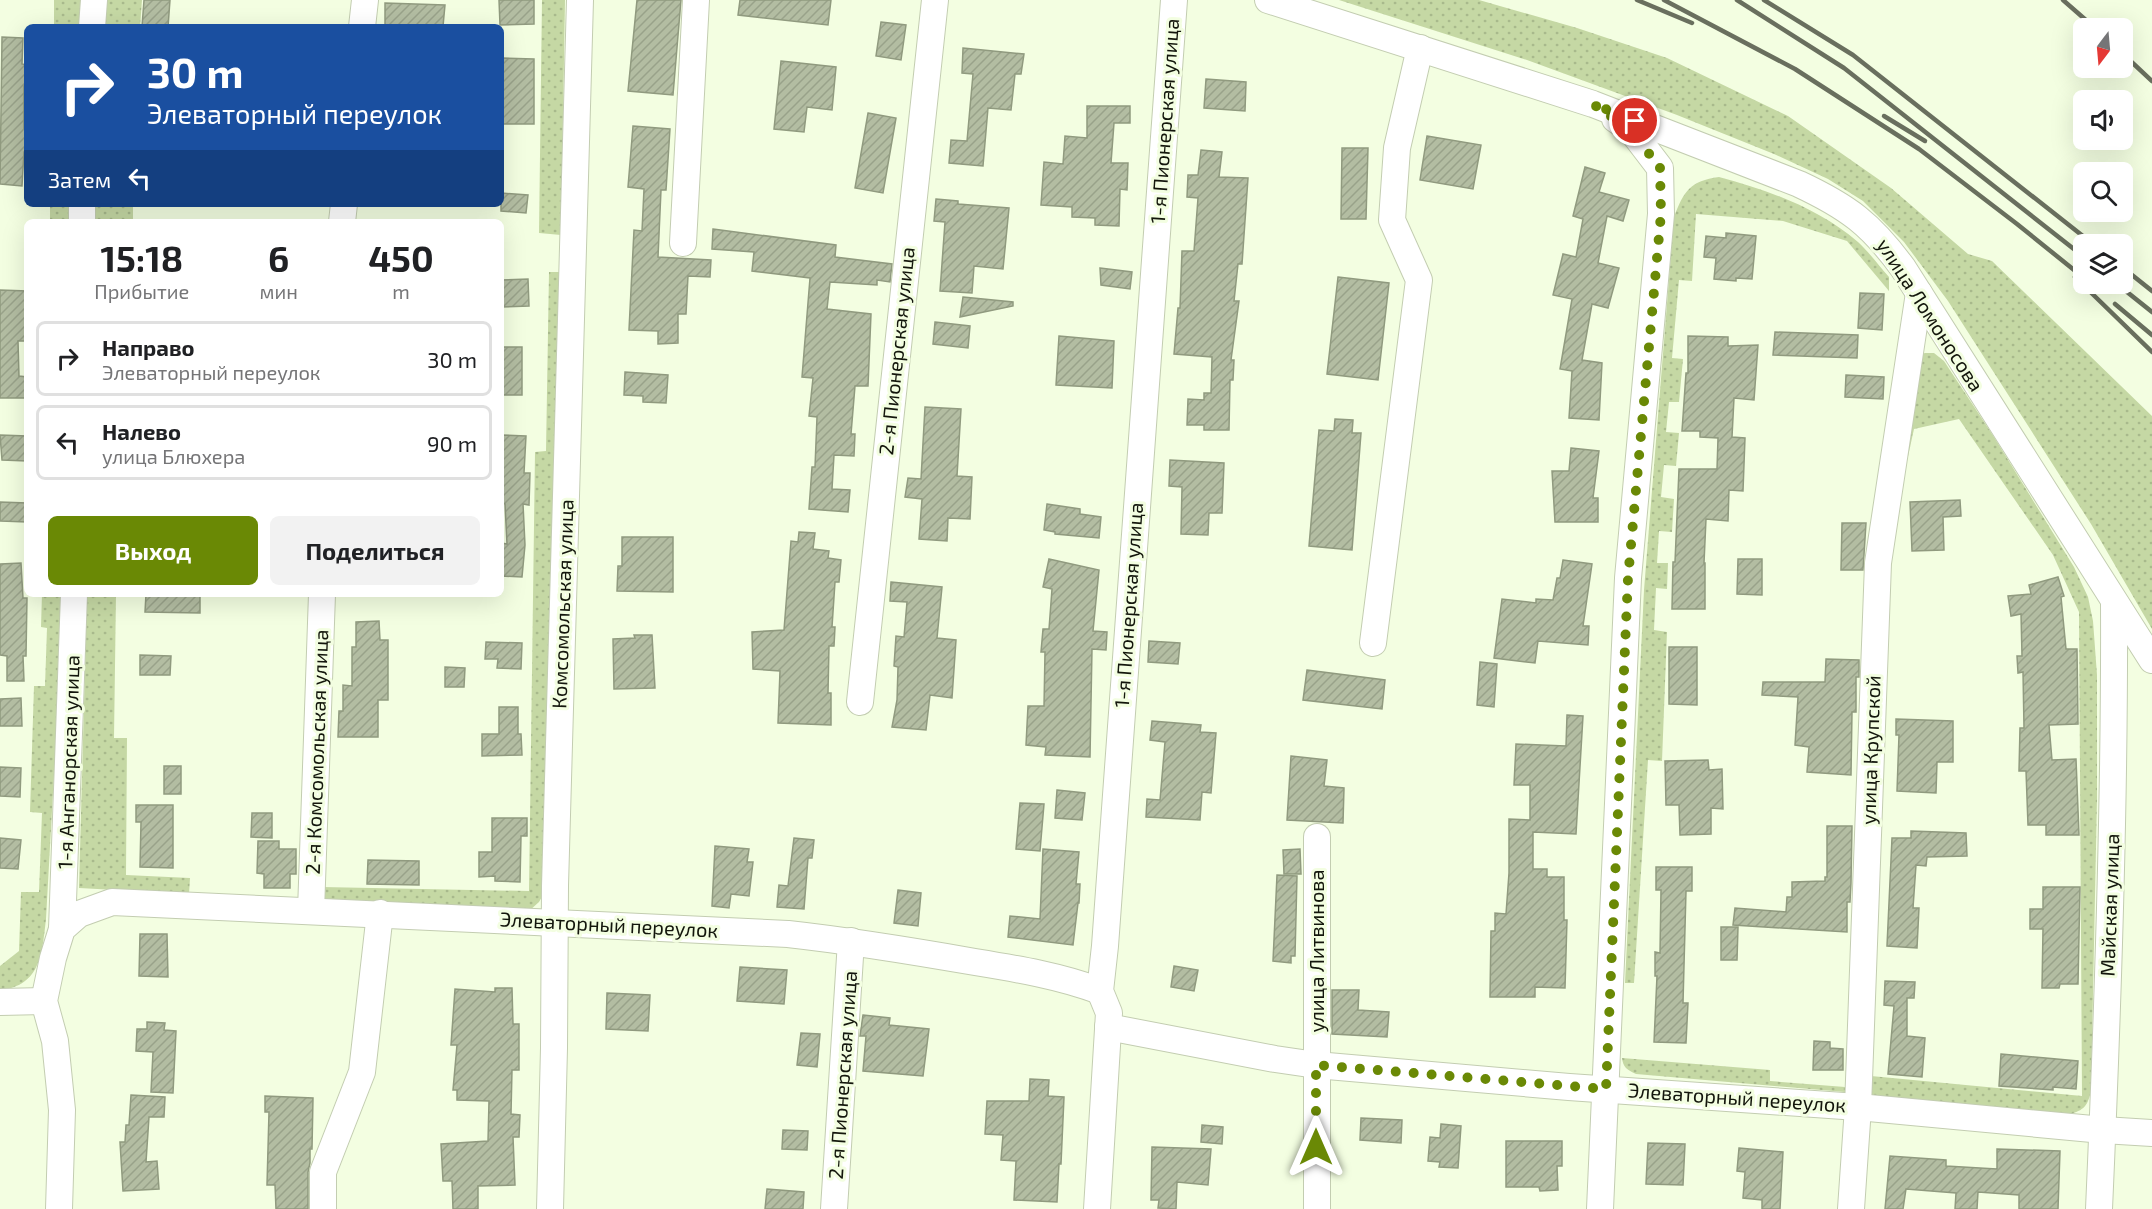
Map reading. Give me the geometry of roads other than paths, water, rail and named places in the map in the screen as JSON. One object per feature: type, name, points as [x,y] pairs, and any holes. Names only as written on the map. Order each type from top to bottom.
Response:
[{"type":"street","points":[[92,24],[94,0]]},
{"type":"street","points":[[362,24],[365,0]]},
{"type":"street","name":"Комсомольская улица","points":[[550,1209],[555,924],[580,0]]},
{"type":"street","points":[[683,243],[696,0]]},
{"type":"street","name":"2-я Пионерская улица","points":[[860,702],[935,0]]},
{"type":"street","name":"1-я Пионерская улица","points":[[1097,1209],[1109,1013],[1100,991],[1174,0]]},
{"type":"street","points":[[1268,0],[1593,104],[1631,130],[1660,168],[1661,214],[1628,578],[1600,1209]]},
{"type":"street","points":[[1373,643],[1419,280],[1392,220],[1397,148],[1420,48]]},
{"type":"street","name":"улица Ломоносова","points":[[1593,104],[1799,184],[1825,196],[1869,226],[1886,245],[1919,293],[2152,660]]},
{"type":"street","points":[[1660,168],[1693,155],[1740,161]]},
{"type":"street","name":"улица Крупской","points":[[1851,1209],[1858,1107],[1878,563],[1919,293]]},
{"type":"street","name":"1-я Анганорская улица","points":[[60,1209],[62,1110],[55,1041],[44,1001],[62,929],[74,597]]},
{"type":"street","name":"2-я Комсомольская улица","points":[[311,911],[322,597]]},
{"type":"street","name":"Майская улица","points":[[2099,1209],[2114,739],[2114,601]]},
{"type":"street","name":"улица Литвинова","points":[[1317,837],[1317,1209]]},
{"type":"street","name":"Элеваторный переулок","points":[[62,929],[79,914],[112,902],[788,934],[851,941],[1043,974],[1070,980],[1100,991]]},
{"type":"street","points":[[323,1209],[323,1172],[362,1072],[380,913]]},
{"type":"street","name":"2-я Пионерская улица","points":[[834,1209],[851,941]]},
{"type":"street","points":[[0,1002],[44,1001]]},
{"type":"street","name":"Элеваторный переулок","points":[[1108,1027],[1316,1065],[1858,1107],[2103,1130],[2152,1132]]},
{"type":"railway","points":[[1637,0],[1692,23]]},
{"type":"railway","points":[[1664,0],[1795,69],[1919,149],[2073,269]]},
{"type":"railway","points":[[1737,0],[1844,68],[2073,248]]},
{"type":"railway","points":[[1764,0],[1853,55],[2080,234]]},
{"type":"railway","points":[[2063,0],[2084,18]]},
{"type":"railway","points":[[2133,63],[2152,81]]},
{"type":"railway","points":[[1884,116],[1925,141]]},
{"type":"railway","points":[[2133,276],[2152,291]]},
{"type":"railway","points":[[2092,294],[2152,352]]},
{"type":"railway","points":[[2130,294],[2152,312]]},
{"type":"railway","points":[[2115,304],[2152,335]]}]
